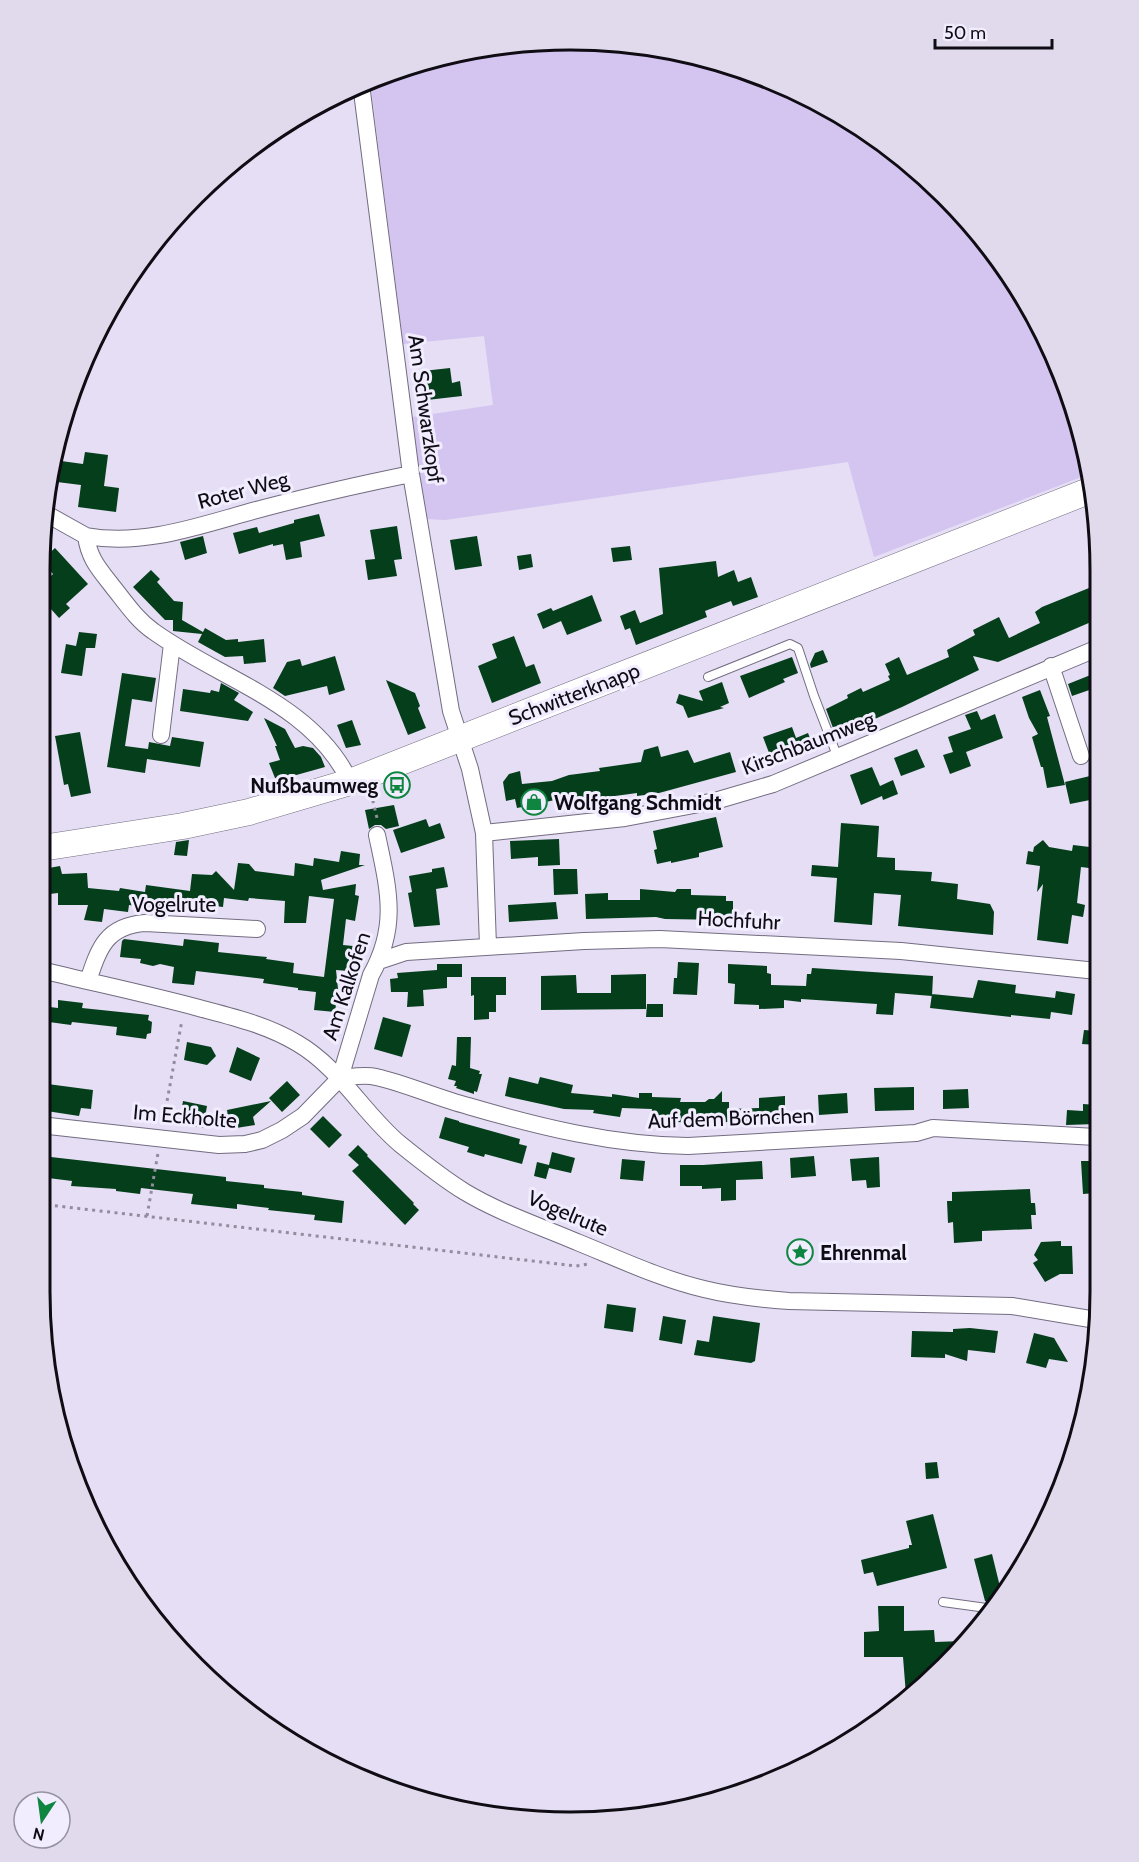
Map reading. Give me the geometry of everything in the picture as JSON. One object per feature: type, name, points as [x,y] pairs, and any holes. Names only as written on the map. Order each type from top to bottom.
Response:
[{"type":"main road","name":"Schwitterknapp","points":[[50,847],[238,815],[292,801],[350,782],[1084,493]]},
{"type":"street","name":"Am Schwarzkopf","points":[[362,93],[411,474],[451,711],[459,738]]},
{"type":"street","name":"Roter Weg","points":[[86,536],[109,540],[159,536],[327,492],[411,474]]},
{"type":"street","points":[[53,517],[86,536],[91,558],[135,615],[172,644],[243,683],[285,710],[324,743],[350,782]]},
{"type":"street","points":[[161,735],[172,644]]},
{"type":"street","name":"Kirschbaumweg","points":[[484,833],[625,818],[715,801],[773,783],[838,758],[1090,651]]},
{"type":"street","points":[[1051,666],[1081,756]]},
{"type":"street","points":[[459,738],[470,769],[484,833],[488,946]]},
{"type":"street","name":"Am Kalkofen","points":[[340,1078],[388,927],[389,894],[377,835]]},
{"type":"street","name":"Vogelrute","points":[[88,981],[95,960],[106,940],[117,929],[127,924],[145,922],[257,928]]},
{"type":"street","name":"Hochfuhr","points":[[379,961],[406,952],[488,946],[660,939],[901,951],[1090,970]]},
{"type":"street","name":"Vogelrute","points":[[50,972],[185,1004],[247,1021],[273,1031],[316,1056],[340,1078],[366,1110],[398,1142],[466,1193],[621,1260],[703,1289],[754,1299],[859,1304],[1012,1306],[1088,1319]]},
{"type":"street","name":"Auf dem Börnchen","points":[[340,1078],[375,1076],[466,1106],[541,1126],[614,1141],[656,1146],[916,1133],[933,1128],[1090,1137]]},
{"type":"street","name":"Im Eckholte","points":[[50,1126],[219,1145],[245,1144],[262,1140],[303,1116],[340,1078]]},
{"type":"lane","points":[[708,677],[790,644],[798,648],[838,758]]},
{"type":"lane","points":[[942,1602],[983,1608]]},
{"type":"path","points":[[350,782],[357,796],[371,792],[381,833],[377,835]]},
{"type":"path","points":[[147,1216],[185,1004]]},
{"type":"path","points":[[50,1205],[576,1266],[621,1260]]},
{"type":"shaded area","points":[[535,51],[604,51],[671,59],[737,77],[799,103],[830,119],[886,157],[937,202],[982,253],[1020,310],[1036,340],[1062,402],[1081,477],[874,557],[848,462],[445,520],[426,519],[412,417],[493,405],[484,336],[403,344],[371,89],[435,67],[502,54]]},
{"type":"building","points":[[450,368],[452,383],[460,381],[462,396],[427,400],[423,371]]},
{"type":"building","points":[[85,452],[108,455],[104,486],[119,488],[116,512],[78,507],[81,485],[57,482],[61,461],[83,464]]},
{"type":"building","points":[[319,514],[325,536],[300,542],[302,557],[286,560],[283,544],[273,546],[273,544],[239,554],[233,533],[257,527],[259,533],[294,523],[294,520]]},
{"type":"building","points":[[397,526],[402,559],[394,560],[397,576],[368,580],[365,560],[375,559],[370,530]]},
{"type":"building","points":[[203,536],[207,553],[185,560],[180,542]]},
{"type":"building","points":[[477,536],[482,566],[455,570],[450,540]]},
{"type":"building","points":[[630,546],[632,560],[613,562],[611,548]]},
{"type":"building","points":[[55,548],[88,584],[66,604],[70,608],[59,618],[50,608],[50,577],[53,574],[50,571],[51,552]]},
{"type":"building","points":[[531,554],[533,567],[519,570],[517,556]]},
{"type":"building","points":[[716,561],[718,577],[734,570],[738,582],[751,577],[758,597],[733,606],[731,601],[705,611],[707,617],[636,645],[630,628],[625,630],[620,616],[635,610],[640,623],[663,614],[659,568]]},
{"type":"building","points":[[151,570],[160,579],[157,582],[174,601],[183,602],[182,620],[203,632],[205,628],[226,640],[238,639],[238,642],[264,639],[266,662],[244,664],[243,656],[225,657],[198,642],[202,634],[173,631],[173,620],[165,620],[133,587]]},
{"type":"building","points":[[1089,588],[1090,590],[1090,622],[998,662],[973,656],[979,670],[836,736],[826,709],[848,698],[847,695],[861,688],[863,692],[890,680],[885,664],[899,657],[907,675],[949,657],[947,650],[975,635],[973,630],[999,617],[1009,638],[1040,623],[1035,612]]},
{"type":"building","points":[[592,595],[602,621],[567,635],[561,621],[543,629],[537,614],[551,608],[553,611]]},
{"type":"building","points":[[79,632],[97,634],[95,648],[86,648],[82,676],[61,673],[66,644],[76,646]]},
{"type":"building","points":[[514,636],[526,667],[534,664],[541,683],[492,703],[478,666],[497,658],[492,644]]},
{"type":"building","points":[[823,650],[828,662],[811,668],[810,664],[815,653]]},
{"type":"building","points":[[335,656],[345,690],[329,695],[327,686],[285,696],[273,688],[287,662],[300,659],[302,666]]},
{"type":"building","points":[[792,657],[798,673],[783,679],[785,682],[749,698],[740,676]]},
{"type":"building","points":[[122,673],[156,678],[152,702],[132,699],[125,746],[148,749],[149,742],[170,746],[172,737],[204,742],[200,767],[147,759],[145,773],[107,767]]},
{"type":"building","points":[[1090,675],[1090,690],[1072,696],[1068,684]]},
{"type":"building","points":[[386,680],[415,693],[426,728],[408,735]]},
{"type":"building","points":[[722,682],[729,703],[720,707],[724,708],[688,718],[683,706],[676,703],[679,694],[703,701],[699,691]]},
{"type":"building","points":[[221,683],[239,693],[234,700],[253,712],[248,721],[180,711],[183,689],[219,692]]},
{"type":"building","points":[[1040,690],[1050,716],[1047,717],[1065,785],[1047,788],[1043,767],[1041,767],[1032,737],[1038,734],[1029,718],[1022,697]]},
{"type":"building","points":[[977,711],[981,720],[995,714],[1003,738],[966,752],[971,766],[950,774],[943,755],[953,752],[948,737],[971,729],[965,715]]},
{"type":"building","points":[[264,718],[285,729],[295,748],[303,746],[313,748],[321,757],[325,767],[282,779],[275,778],[269,763],[280,760],[275,746],[277,746]]},
{"type":"building","points":[[352,720],[361,745],[346,748],[337,725]]},
{"type":"building","points":[[792,727],[796,738],[808,733],[813,746],[800,751],[799,748],[771,758],[763,737]]},
{"type":"building","points":[[80,732],[91,793],[71,797],[68,784],[64,785],[55,736]]},
{"type":"building","points":[[658,746],[661,757],[688,750],[694,763],[730,752],[736,772],[659,793],[637,796],[637,793],[575,802],[574,796],[517,808],[515,799],[506,801],[503,782],[509,774],[520,771],[522,784],[552,781],[569,775],[600,771],[599,768],[641,762],[644,750]]},
{"type":"building","points":[[917,749],[925,767],[901,776],[894,758]]},
{"type":"building","points":[[872,767],[880,786],[893,780],[898,794],[883,800],[882,796],[861,805],[850,775]]},
{"type":"building","points":[[1090,776],[1090,800],[1070,804],[1065,782]]},
{"type":"building","points":[[394,805],[399,826],[386,829],[381,825],[375,825],[369,829],[365,810]]},
{"type":"building","points":[[716,817],[723,847],[699,853],[699,857],[657,864],[654,850],[657,849],[653,831]]},
{"type":"building","points":[[426,819],[429,827],[440,823],[445,838],[401,853],[393,830]]},
{"type":"building","points":[[841,823],[879,826],[877,857],[895,858],[895,870],[932,872],[931,881],[958,884],[957,899],[990,904],[994,912],[993,935],[898,926],[901,895],[874,893],[872,925],[834,922],[837,878],[811,876],[812,865],[838,867]]},
{"type":"building","points":[[559,839],[560,865],[538,866],[538,857],[511,859],[510,841]]},
{"type":"building","points":[[189,840],[187,856],[174,855],[176,842]]},
{"type":"building","points":[[1043,840],[1049,847],[1072,851],[1073,845],[1090,847],[1090,868],[1081,867],[1077,903],[1085,905],[1083,917],[1072,915],[1068,944],[1037,940],[1043,884],[1037,892],[1040,866],[1026,864],[1028,851],[1033,852],[1034,847]]},
{"type":"building","points":[[341,851],[360,854],[359,865],[365,865],[321,880],[323,890],[356,884],[355,895],[359,896],[355,921],[346,919],[343,945],[353,946],[349,971],[336,970],[338,989],[335,1012],[314,1010],[316,992],[263,983],[264,979],[196,971],[194,985],[172,983],[174,967],[160,964],[153,966],[140,963],[141,959],[120,957],[124,939],[183,946],[184,939],[219,943],[218,952],[267,957],[266,959],[294,963],[293,973],[324,977],[334,899],[309,896],[306,923],[284,923],[285,901],[249,898],[248,901],[224,898],[223,907],[175,901],[174,911],[129,905],[128,912],[104,909],[102,922],[84,920],[88,905],[58,905],[58,893],[50,894],[50,868],[60,866],[62,874],[87,873],[88,888],[119,891],[120,888],[145,892],[146,885],[190,891],[192,874],[212,875],[216,871],[234,890],[238,863],[249,864],[255,871],[294,876],[295,863],[313,866],[314,858],[339,862]]},
{"type":"building","points":[[444,867],[448,887],[436,889],[440,925],[414,927],[408,893],[412,892],[409,876],[432,872],[432,869]]},
{"type":"building","points":[[553,869],[577,869],[578,894],[554,895]]},
{"type":"building","points":[[640,889],[675,892],[677,889],[691,889],[691,895],[726,896],[726,901],[733,901],[733,917],[726,917],[726,920],[656,917],[586,919],[585,894],[608,893],[608,900],[640,900]]},
{"type":"building","points":[[556,902],[558,919],[509,922],[508,905]]},
{"type":"building","points":[[678,962],[699,963],[697,995],[673,994]]},
{"type":"building","points":[[437,964],[462,964],[462,977],[447,977],[447,988],[423,990],[424,1006],[407,1007],[408,992],[391,992],[390,979],[398,978],[397,973],[437,970]]},
{"type":"building","points":[[728,964],[767,966],[767,973],[771,974],[771,985],[806,986],[807,974],[811,974],[812,968],[933,976],[932,996],[895,993],[893,1015],[876,1014],[877,1004],[801,999],[801,1002],[784,1000],[784,1008],[759,1009],[759,1005],[734,1004],[735,984],[728,983]]},
{"type":"building","points":[[646,974],[646,1009],[541,1010],[541,976],[576,975],[577,993],[611,993],[611,975]]},
{"type":"building","points":[[471,977],[506,977],[506,995],[496,995],[496,1012],[489,1012],[489,1019],[474,1020]]},
{"type":"building","points":[[978,980],[1016,985],[1015,993],[1055,998],[1056,991],[1075,994],[1072,1015],[1051,1012],[1050,1019],[930,1008],[932,994],[973,998]]},
{"type":"building","points":[[58,1000],[83,1003],[82,1008],[149,1015],[148,1020],[152,1022],[151,1033],[147,1034],[146,1039],[116,1035],[117,1027],[50,1022],[50,1007],[58,1008]]},
{"type":"building","points":[[647,1004],[663,1004],[663,1017],[646,1017]]},
{"type":"building","points":[[383,1017],[411,1025],[402,1057],[374,1049]]},
{"type":"building","points":[[1084,1030],[1090,1030],[1090,1045],[1082,1044]]},
{"type":"building","points":[[457,1037],[471,1037],[470,1068],[482,1074],[477,1092],[474,1091],[474,1094],[456,1088],[457,1086],[454,1086],[456,1081],[448,1079],[452,1065],[456,1066]]},
{"type":"building","points":[[187,1042],[211,1047],[216,1056],[207,1065],[184,1060]]},
{"type":"building","points":[[237,1047],[260,1058],[251,1081],[229,1072]]},
{"type":"building","points":[[509,1077],[538,1084],[540,1077],[573,1085],[571,1093],[612,1097],[612,1094],[639,1098],[639,1093],[652,1093],[652,1097],[681,1098],[680,1102],[705,1102],[714,1099],[722,1091],[722,1102],[729,1102],[729,1109],[759,1108],[759,1098],[785,1096],[785,1120],[701,1123],[651,1121],[652,1109],[622,1108],[620,1117],[593,1113],[594,1110],[564,1109],[505,1096]]},
{"type":"building","points":[[287,1081],[300,1095],[282,1112],[269,1098]]},
{"type":"building","points":[[50,1084],[93,1090],[91,1109],[81,1108],[79,1116],[50,1112]]},
{"type":"building","points":[[914,1087],[914,1110],[875,1111],[874,1088]]},
{"type":"building","points":[[968,1089],[969,1108],[943,1109],[943,1090]]},
{"type":"building","points":[[847,1093],[848,1113],[819,1115],[818,1095]]},
{"type":"building","points":[[183,1101],[207,1106],[203,1128],[179,1124]]},
{"type":"building","points":[[271,1101],[253,1117],[255,1125],[230,1129],[227,1110]]},
{"type":"building","points":[[1083,1104],[1090,1104],[1090,1124],[1066,1125],[1067,1110],[1083,1111]]},
{"type":"building","points":[[323,1116],[342,1135],[329,1148],[310,1129]]},
{"type":"building","points":[[445,1117],[520,1139],[519,1144],[527,1146],[522,1164],[485,1154],[484,1157],[467,1152],[469,1147],[439,1138]]},
{"type":"building","points":[[358,1145],[419,1210],[405,1225],[352,1171],[359,1165],[348,1155]]},
{"type":"building","points":[[552,1152],[575,1158],[571,1173],[549,1168],[546,1179],[534,1176],[537,1162],[549,1165]]},
{"type":"building","points":[[814,1156],[816,1176],[791,1178],[790,1158]]},
{"type":"building","points":[[50,1157],[226,1177],[226,1181],[264,1185],[264,1188],[302,1192],[302,1195],[344,1201],[342,1223],[314,1220],[315,1215],[268,1210],[269,1208],[237,1204],[237,1209],[191,1204],[193,1194],[141,1188],[140,1194],[116,1191],[116,1189],[71,1186],[72,1181],[50,1178]]},
{"type":"building","points":[[879,1157],[880,1187],[867,1188],[866,1180],[852,1181],[850,1159]]},
{"type":"building","points":[[622,1159],[645,1161],[643,1181],[620,1179]]},
{"type":"building","points":[[762,1161],[763,1179],[736,1180],[736,1200],[721,1201],[721,1188],[702,1189],[702,1186],[680,1186],[680,1165]]},
{"type":"building","points":[[1081,1161],[1090,1161],[1090,1193],[1083,1194]]},
{"type":"building","points":[[1030,1189],[1031,1203],[1035,1203],[1036,1215],[1031,1215],[1032,1229],[982,1231],[982,1241],[954,1243],[953,1222],[948,1223],[947,1201],[952,1201],[952,1192]]},
{"type":"building","points":[[1061,1241],[1061,1246],[1072,1246],[1073,1274],[1060,1274],[1045,1282],[1033,1263],[1038,1260],[1034,1255],[1041,1242]]},
{"type":"building","points":[[607,1304],[636,1308],[633,1332],[604,1328]]},
{"type":"building","points":[[663,1316],[686,1320],[682,1344],[659,1340]]},
{"type":"building","points":[[713,1316],[760,1323],[755,1361],[751,1363],[694,1355],[697,1340],[709,1342]]},
{"type":"building","points":[[953,1329],[998,1331],[995,1353],[968,1350],[967,1361],[945,1354],[945,1358],[911,1357],[912,1331],[953,1332]]},
{"type":"building","points":[[1034,1333],[1054,1338],[1068,1362],[1049,1359],[1046,1368],[1026,1363]]},
{"type":"building","points":[[937,1462],[939,1478],[926,1479],[925,1463]]},
{"type":"building","points":[[933,1514],[947,1568],[877,1586],[873,1572],[864,1574],[861,1560],[909,1548],[909,1545],[912,1545],[906,1521]]},
{"type":"building","points":[[992,1554],[999,1585],[987,1602],[985,1601],[974,1559]]},
{"type":"building","points":[[878,1606],[904,1606],[904,1631],[934,1630],[935,1642],[954,1641],[905,1689],[903,1657],[864,1657],[864,1632],[879,1631]]},
{"type":"place","name":"Nußbaumweg","points":[[397,785]]},
{"type":"place","name":"Wolfgang Schmidt","points":[[534,802]]},
{"type":"place","name":"Ehrenmal","points":[[800,1252]]}]
